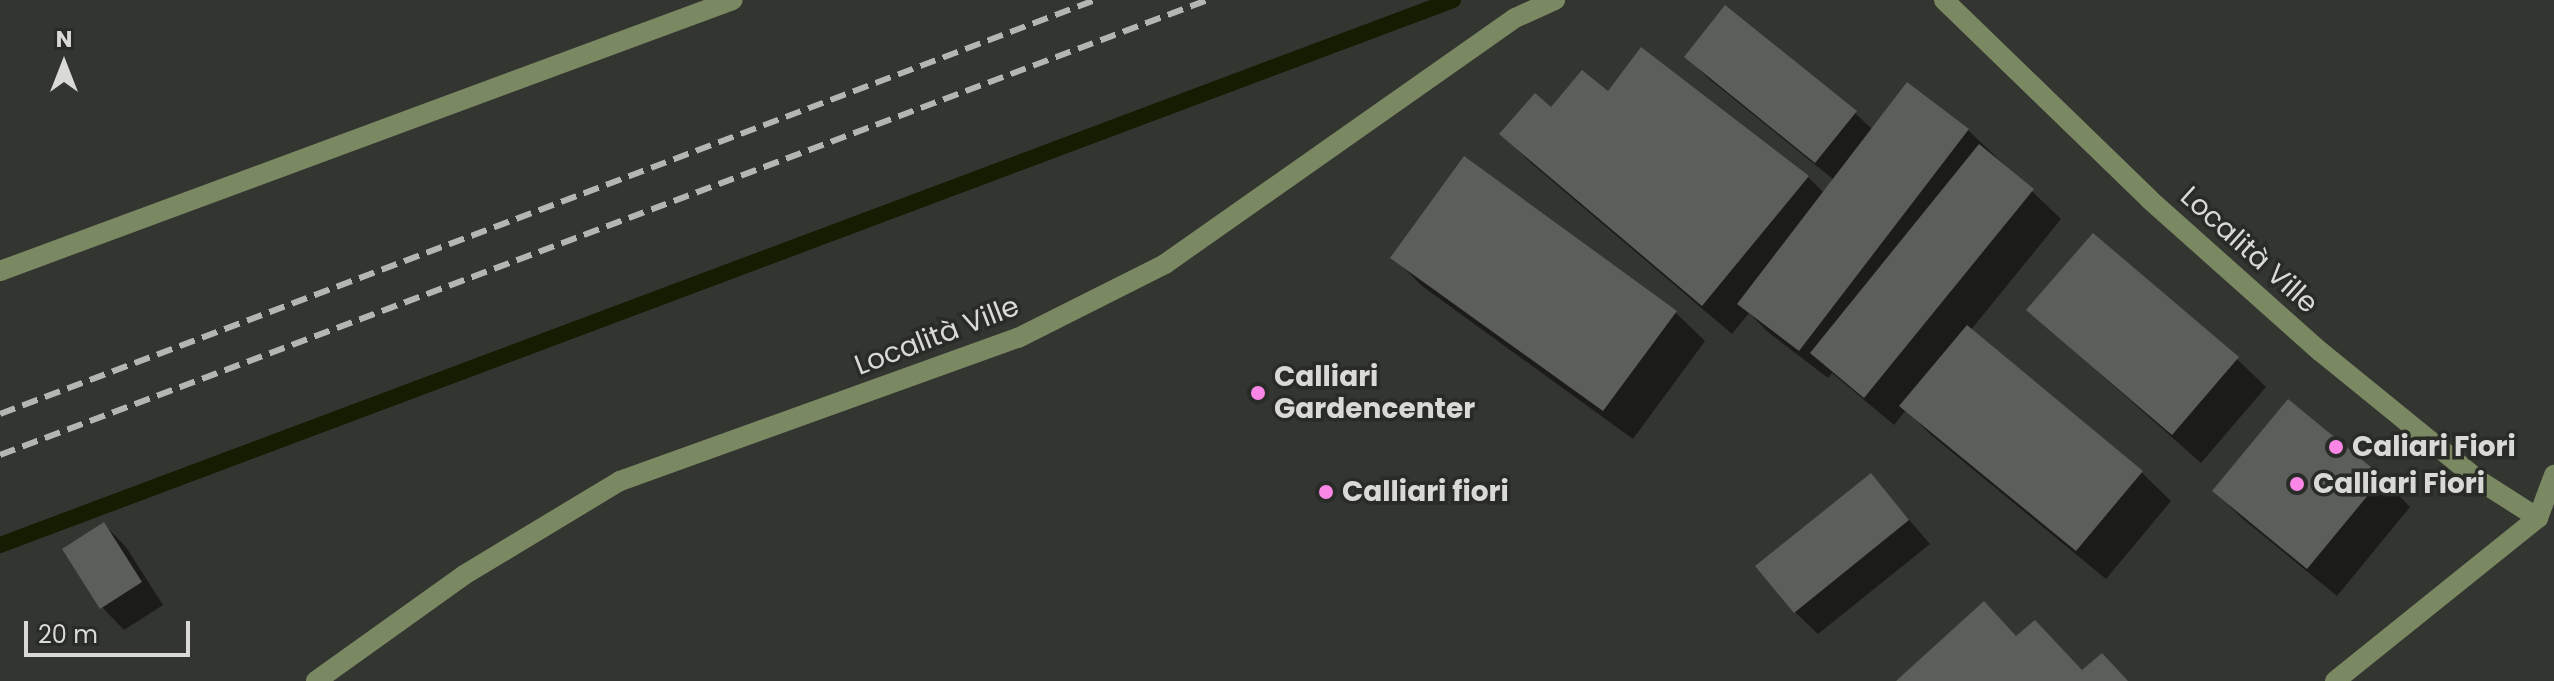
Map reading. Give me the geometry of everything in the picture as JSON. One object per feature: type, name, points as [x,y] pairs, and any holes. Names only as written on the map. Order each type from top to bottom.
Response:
[{"type":"street","points":[[0,271],[733,0]]},
{"type":"street","name":"Località Ville","points":[[316,681],[464,575],[620,481],[1018,338],[1165,264],[1515,18],[1555,0]]},
{"type":"street","name":"Località Ville","points":[[1944,0],[2149,199],[2321,352],[2480,481],[2546,518]]},
{"type":"street","points":[[2335,681],[2546,518],[2554,475]]},
{"type":"building","points":[[1725,5],[1857,111],[1815,163],[1684,57]]},
{"type":"building","points":[[1641,47],[1809,176],[1702,306],[1499,134],[1535,93],[1551,107],[1582,70],[1608,91]]},
{"type":"building","points":[[1907,82],[1969,129],[1799,351],[1737,304]]},
{"type":"building","points":[[1979,144],[2034,189],[1864,398],[1810,353]]},
{"type":"building","points":[[1464,156],[1677,311],[1603,411],[1390,258]]},
{"type":"building","points":[[2093,233],[2239,357],[2172,435],[2026,310]]},
{"type":"building","points":[[1967,325],[2143,471],[2076,551],[1899,406]]},
{"type":"building","name":"Calliari Fiori","points":[[2288,399],[2383,477],[2307,569],[2212,491]]},
{"type":"building","points":[[1871,473],[1909,520],[1794,613],[1755,566]]},
{"type":"building","points":[[104,522],[142,582],[100,609],[62,549]]},
{"type":"building","points":[[1984,601],[2016,636],[2035,620],[2082,670],[2102,653],[2128,681],[1896,681]]},
{"type":"waterway","points":[[0,545],[1453,0]]},
{"type":"railway","points":[[0,414],[1095,0]]},
{"type":"railway","points":[[0,455],[1207,0]]},
{"type":"place","name":"Calliari Gardencenter","points":[[1258,393]]},
{"type":"place","name":"Caliari Fiori","points":[[2336,447]]},
{"type":"place","name":"Calliari Fiori","points":[[2297,484]]},
{"type":"place","name":"Calliari fiori","points":[[1326,492]]}]
